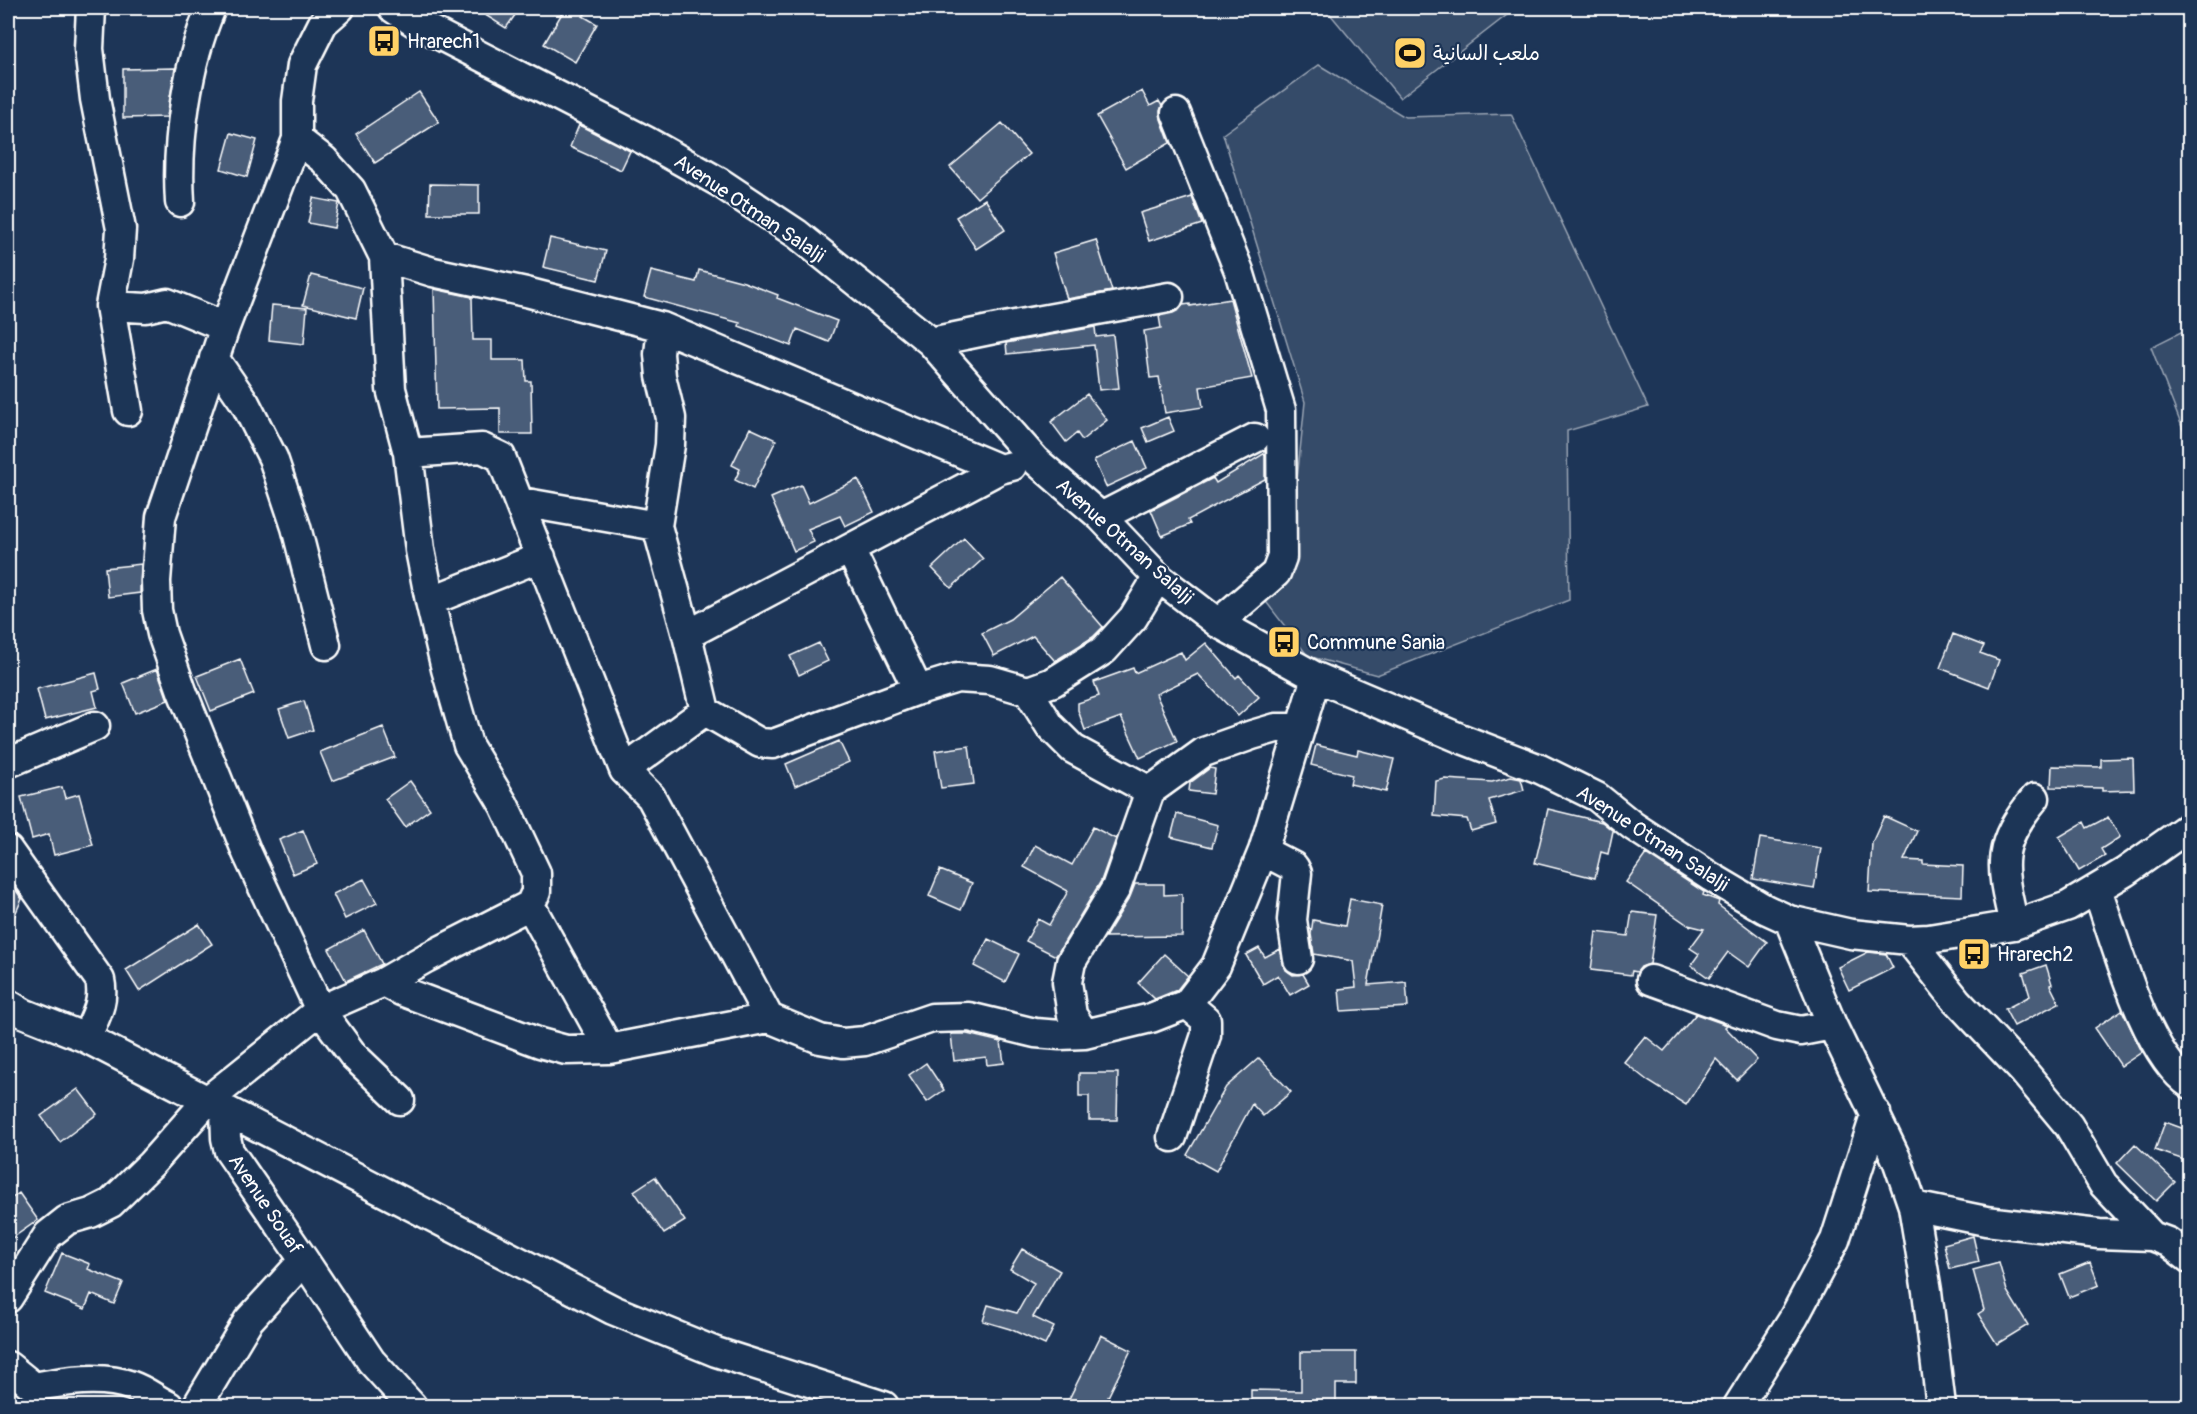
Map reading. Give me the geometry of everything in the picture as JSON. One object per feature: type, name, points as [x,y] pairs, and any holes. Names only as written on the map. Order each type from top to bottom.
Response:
[{"type":"street","points":[[91,8],[89,49],[94,89],[121,229],[119,259],[110,306],[128,411]]},
{"type":"street","points":[[180,202],[180,141],[194,61],[202,27],[211,8]]},
{"type":"street","points":[[340,8],[323,23],[302,65],[297,101],[297,139],[213,358],[161,517],[156,581],[157,609],[162,634],[182,691],[247,854],[320,1010],[353,1055],[400,1100]]},
{"type":"street","name":"Avenue Otman Salalji","points":[[393,8],[414,22],[646,141],[719,182],[797,234],[931,342],[1035,460],[1101,517],[1158,577],[1218,623],[1316,677],[1462,739],[1540,769],[1597,797],[1633,826],[1730,890],[1789,920],[1851,934],[1909,940],[1929,939],[2014,925],[2068,906],[2125,872],[2190,826]]},
{"type":"street","points":[[1176,113],[1239,271],[1281,410],[1282,557],[1276,573],[1218,623]]},
{"type":"street","points":[[8,1298],[48,1235],[67,1220],[91,1213],[111,1203],[320,1010],[384,982],[530,905],[536,892],[536,873],[504,805],[468,745],[446,669],[420,550],[408,453],[391,389],[384,257],[351,190],[324,160],[297,139]]},
{"type":"street","points":[[384,257],[433,272],[526,292],[662,327],[1000,469]]},
{"type":"street","points":[[931,342],[1169,297]]},
{"type":"street","points":[[110,306],[146,308],[167,303],[225,327]]},
{"type":"street","points":[[662,327],[659,354],[661,376],[671,418],[670,445],[657,526],[705,711],[749,738],[760,743],[773,744],[918,690],[957,678],[990,680],[1028,692],[1053,682],[1104,650],[1133,618],[1158,577]]},
{"type":"street","points":[[213,358],[245,403],[273,458],[296,527],[326,645]]},
{"type":"street","points":[[1101,517],[1255,438]]},
{"type":"street","points":[[408,453],[482,448],[501,457],[521,502],[624,770],[651,797],[769,1018]]},
{"type":"street","points":[[687,635],[1000,469],[1035,460]]},
{"type":"street","points":[[521,502],[657,526]]},
{"type":"street","points":[[850,549],[918,690]]},
{"type":"street","points":[[430,602],[541,557]]},
{"type":"street","points":[[384,982],[401,991],[540,1043],[566,1050],[609,1049],[769,1018],[820,1039],[843,1044],[865,1041],[932,1018],[969,1017],[1035,1034],[1085,1034],[1151,1018],[1187,1004],[1216,966],[1263,851],[1316,677]]},
{"type":"street","points":[[1028,692],[1050,726],[1073,749],[1150,791]]},
{"type":"street","points":[[624,770],[705,711]]},
{"type":"street","points":[[8,763],[95,726]]},
{"type":"street","points":[[1085,1034],[1072,1015],[1067,982],[1071,962],[1116,888],[1150,791],[1204,752],[1268,730],[1300,728]]},
{"type":"street","points":[[2014,925],[2002,862],[2013,828],[2035,798]]},
{"type":"street","points":[[8,850],[100,980],[102,1002],[86,1038]]},
{"type":"street","points":[[1263,851],[1294,867],[1297,873],[1292,920],[1298,959]]},
{"type":"street","points":[[2097,889],[2150,1032],[2164,1059],[2190,1084]]},
{"type":"street","points":[[530,905],[609,1049]]},
{"type":"street","points":[[1789,920],[1832,1025],[1897,1160],[1913,1206],[1930,1311],[1941,1407]]},
{"type":"street","points":[[1909,940],[1956,1000],[2039,1090],[2068,1126],[2103,1184],[2175,1244]]},
{"type":"street","points":[[1651,980],[1777,1026],[1801,1031],[1832,1025]]},
{"type":"street","points":[[8,1004],[23,1013],[86,1038],[613,1310],[716,1352],[884,1407]]},
{"type":"street","points":[[1172,1137],[1206,1035],[1206,1020],[1187,1004]]},
{"type":"street","name":"Avenue Souaf","points":[[197,1407],[248,1321],[304,1260],[229,1151],[216,1106]]},
{"type":"street","points":[[1738,1407],[1794,1317],[1834,1240],[1876,1113]]},
{"type":"street","points":[[1913,1206],[1986,1221],[2175,1244]]},
{"type":"street","points":[[304,1260],[371,1361],[412,1407]]},
{"type":"street","points":[[8,1366],[36,1397],[59,1382],[112,1381],[132,1386],[169,1407]]},
{"type":"shaded area","name":"ملعب السانية","points":[[1325,8],[1516,8],[1400,98]]},
{"type":"shaded area","points":[[1319,65],[1405,117],[1511,114],[1648,407],[1567,431],[1569,600],[1377,675],[1308,656],[1260,594],[1290,549],[1305,402],[1223,134]]},
{"type":"shaded area","points":[[2189,328],[2189,445],[2151,347]]},
{"type":"building","points":[[474,8],[520,8],[506,28]]},
{"type":"building","points":[[565,8],[591,8],[583,16],[597,24],[575,62],[544,44]]},
{"type":"building","points":[[175,68],[167,117],[123,118],[123,69]]},
{"type":"building","points":[[1142,91],[1150,106],[1159,101],[1162,106],[1161,119],[1170,143],[1126,168],[1097,116]]},
{"type":"building","points":[[419,92],[439,122],[375,163],[356,134]]},
{"type":"building","points":[[1002,123],[1029,154],[977,198],[950,167]]},
{"type":"building","points":[[579,125],[630,151],[621,170],[570,147]]},
{"type":"building","points":[[231,133],[257,140],[247,177],[221,169]]},
{"type":"building","points":[[430,184],[479,185],[479,214],[429,214]]},
{"type":"building","points":[[1192,197],[1202,224],[1149,241],[1140,213]]},
{"type":"building","points":[[313,198],[339,203],[334,228],[308,223]]},
{"type":"building","points":[[985,199],[1005,230],[976,249],[956,217]]},
{"type":"building","points":[[550,238],[606,251],[598,280],[543,267]]},
{"type":"building","points":[[1096,240],[1112,291],[1067,299],[1053,253]]},
{"type":"building","points":[[699,270],[744,282],[778,295],[777,298],[837,321],[829,342],[797,329],[791,346],[739,326],[740,323],[644,297],[651,271],[696,282]]},
{"type":"building","points":[[311,275],[363,288],[356,318],[303,305]]},
{"type":"building","points":[[434,289],[472,297],[473,340],[492,340],[492,360],[525,360],[526,381],[531,381],[532,434],[500,434],[500,408],[437,409]]},
{"type":"building","points":[[1230,299],[1252,378],[1200,387],[1203,407],[1165,413],[1159,377],[1150,378],[1144,331],[1161,328],[1159,316],[1173,313],[1183,305],[1190,304],[1190,306]]},
{"type":"building","points":[[272,305],[307,308],[304,344],[269,340]]},
{"type":"building","points":[[1095,327],[1096,337],[1113,335],[1119,388],[1099,390],[1094,345],[1007,354],[1006,343]]},
{"type":"building","points":[[1087,394],[1107,420],[1082,440],[1077,433],[1066,442],[1051,422]]},
{"type":"building","points":[[1168,417],[1174,431],[1148,442],[1142,428]]},
{"type":"building","points":[[750,428],[776,440],[753,489],[735,480],[740,469],[732,465]]},
{"type":"building","points":[[1135,441],[1147,468],[1106,487],[1094,460]]},
{"type":"building","points":[[1265,453],[1265,479],[1188,520],[1190,524],[1162,536],[1151,510],[1213,478],[1216,483]]},
{"type":"building","points":[[858,479],[874,512],[845,526],[840,516],[808,529],[814,542],[794,551],[771,498],[801,485],[809,503]]},
{"type":"building","points":[[964,538],[983,559],[951,588],[932,568]]},
{"type":"building","points":[[141,564],[140,593],[108,597],[105,568]]},
{"type":"building","points":[[1060,577],[1103,627],[1093,637],[1055,661],[1033,636],[994,656],[982,633],[1010,619]]},
{"type":"building","points":[[1953,634],[1984,646],[1980,653],[1999,660],[1989,687],[1940,668]]},
{"type":"building","points":[[819,643],[828,661],[799,675],[790,656]]},
{"type":"building","points":[[1206,643],[1236,678],[1239,675],[1259,697],[1238,716],[1198,674],[1156,694],[1177,741],[1140,758],[1121,717],[1085,730],[1078,703],[1099,696],[1094,682],[1133,668],[1135,673],[1181,652],[1185,660]]},
{"type":"building","points":[[240,659],[254,694],[211,711],[197,676]]},
{"type":"building","points":[[157,669],[168,700],[135,713],[123,683]]},
{"type":"building","points":[[96,673],[100,689],[93,691],[97,707],[45,720],[37,689]]},
{"type":"building","points":[[304,701],[313,730],[289,738],[279,709]]},
{"type":"building","points":[[383,727],[395,757],[332,781],[320,752]]},
{"type":"building","points":[[839,741],[849,762],[795,786],[786,764]]},
{"type":"building","points":[[1316,745],[1357,755],[1358,750],[1394,759],[1386,792],[1350,784],[1352,775],[1311,765]]},
{"type":"building","points":[[969,746],[974,784],[941,788],[935,751]]},
{"type":"building","points":[[2133,758],[2134,790],[2102,791],[2102,788],[2051,787],[2052,766],[2101,767],[2101,759]]},
{"type":"building","points":[[1210,768],[1215,769],[1212,794],[1189,791],[1190,783]]},
{"type":"building","points":[[1511,777],[1521,779],[1524,790],[1489,800],[1496,824],[1471,831],[1467,819],[1434,816],[1436,781],[1445,779],[1492,782]]},
{"type":"building","points":[[410,781],[430,809],[405,827],[385,799]]},
{"type":"building","points":[[62,787],[65,798],[79,794],[93,845],[54,855],[49,834],[32,839],[21,797]]},
{"type":"building","points":[[1548,809],[1602,822],[1613,831],[1608,854],[1601,852],[1595,878],[1535,863]]},
{"type":"building","points":[[1177,814],[1218,825],[1212,847],[1171,837]]},
{"type":"building","points":[[1884,816],[1917,831],[1904,860],[1923,861],[1923,864],[1963,866],[1962,896],[1869,892],[1872,843]]},
{"type":"building","points":[[2108,817],[2120,837],[2101,849],[2105,856],[2079,871],[2059,837],[2084,822],[2087,828]]},
{"type":"building","points":[[1093,827],[1116,839],[1101,881],[1056,956],[1026,941],[1038,919],[1049,925],[1068,891],[1024,867],[1035,845],[1072,865]]},
{"type":"building","points":[[303,830],[317,864],[293,874],[279,840]]},
{"type":"building","points":[[1760,838],[1821,848],[1814,889],[1753,879]]},
{"type":"building","points":[[1646,854],[1704,892],[1703,895],[1719,901],[1718,905],[1767,942],[1749,967],[1728,952],[1709,978],[1691,965],[1699,954],[1690,948],[1704,929],[1688,925],[1626,882]]},
{"type":"building","points":[[940,870],[972,883],[961,910],[929,896]]},
{"type":"building","points":[[364,879],[377,903],[345,919],[333,894]]},
{"type":"building","points":[[1135,884],[1164,884],[1164,895],[1182,894],[1182,936],[1105,937],[1130,897]]},
{"type":"building","points":[[8,885],[15,889],[22,899],[8,930]]},
{"type":"building","points":[[1350,899],[1382,905],[1368,985],[1406,982],[1408,1007],[1341,1011],[1339,989],[1356,987],[1353,961],[1314,954],[1311,934],[1313,920],[1345,926]]},
{"type":"building","points":[[1632,912],[1657,915],[1650,964],[1641,967],[1637,972],[1632,971],[1631,975],[1591,970],[1596,932],[1628,936]]},
{"type":"building","points":[[199,924],[212,944],[139,991],[126,970]]},
{"type":"building","points":[[364,930],[382,964],[346,981],[329,949]]},
{"type":"building","points":[[988,939],[1019,954],[1005,982],[974,966]]},
{"type":"building","points":[[1259,948],[1265,957],[1280,949],[1286,970],[1293,975],[1303,974],[1309,984],[1290,995],[1278,975],[1263,984],[1246,955]]},
{"type":"building","points":[[1868,952],[1886,954],[1893,968],[1849,990],[1838,967]]},
{"type":"building","points":[[1164,954],[1188,976],[1177,990],[1155,999],[1138,983]]},
{"type":"building","points":[[2046,965],[2052,984],[2050,985],[2059,1003],[2014,1026],[2005,1009],[2030,996],[2023,973]]},
{"type":"building","points":[[2122,1010],[2142,1052],[2121,1066],[2095,1028]]},
{"type":"building","points":[[1696,1014],[1727,1025],[1725,1027],[1757,1060],[1737,1080],[1716,1059],[1686,1105],[1648,1081],[1624,1062],[1645,1036],[1664,1051]]},
{"type":"building","points":[[951,1034],[967,1034],[1001,1042],[1004,1063],[987,1065],[986,1057],[954,1061]]},
{"type":"building","points":[[1259,1058],[1291,1092],[1263,1116],[1252,1104],[1216,1171],[1187,1155],[1226,1087]]},
{"type":"building","points":[[926,1063],[944,1090],[927,1102],[909,1075]]},
{"type":"building","points":[[1079,1073],[1118,1073],[1117,1120],[1089,1120],[1089,1096],[1079,1096]]},
{"type":"building","points":[[78,1089],[97,1114],[60,1142],[41,1116]]},
{"type":"building","points":[[2165,1122],[2190,1131],[2190,1162],[2155,1150]]},
{"type":"building","points":[[2135,1144],[2175,1182],[2156,1201],[2117,1163]]},
{"type":"building","points":[[655,1177],[685,1221],[664,1234],[634,1191]]},
{"type":"building","points":[[19,1193],[38,1220],[8,1241],[8,1201]]},
{"type":"building","points":[[1973,1236],[1979,1262],[1950,1269],[1944,1244]]},
{"type":"building","points":[[1022,1249],[1060,1271],[1033,1317],[1054,1327],[1045,1345],[1010,1329],[983,1321],[988,1305],[1017,1313],[1034,1283],[1010,1269]]},
{"type":"building","points":[[62,1253],[90,1264],[88,1269],[123,1283],[114,1304],[91,1294],[85,1309],[45,1293]]},
{"type":"building","points":[[2090,1262],[2099,1285],[2069,1297],[2060,1274]]},
{"type":"building","points":[[1999,1263],[2007,1291],[2028,1325],[1997,1344],[1978,1314],[1984,1310],[1973,1270]]},
{"type":"building","points":[[1101,1335],[1131,1350],[1103,1407],[1079,1407],[1068,1401]]},
{"type":"building","points":[[1301,1352],[1356,1352],[1356,1384],[1336,1384],[1336,1407],[1251,1407],[1251,1390],[1301,1391]]},
{"type":"place","name":"Hrarech1","points":[[384,41]]},
{"type":"place","name":"ملعب السانية","points":[[1410,53]]},
{"type":"place","name":"Commune Sania","points":[[1284,642]]},
{"type":"place","name":"Hrarech2","points":[[1974,954]]}]
